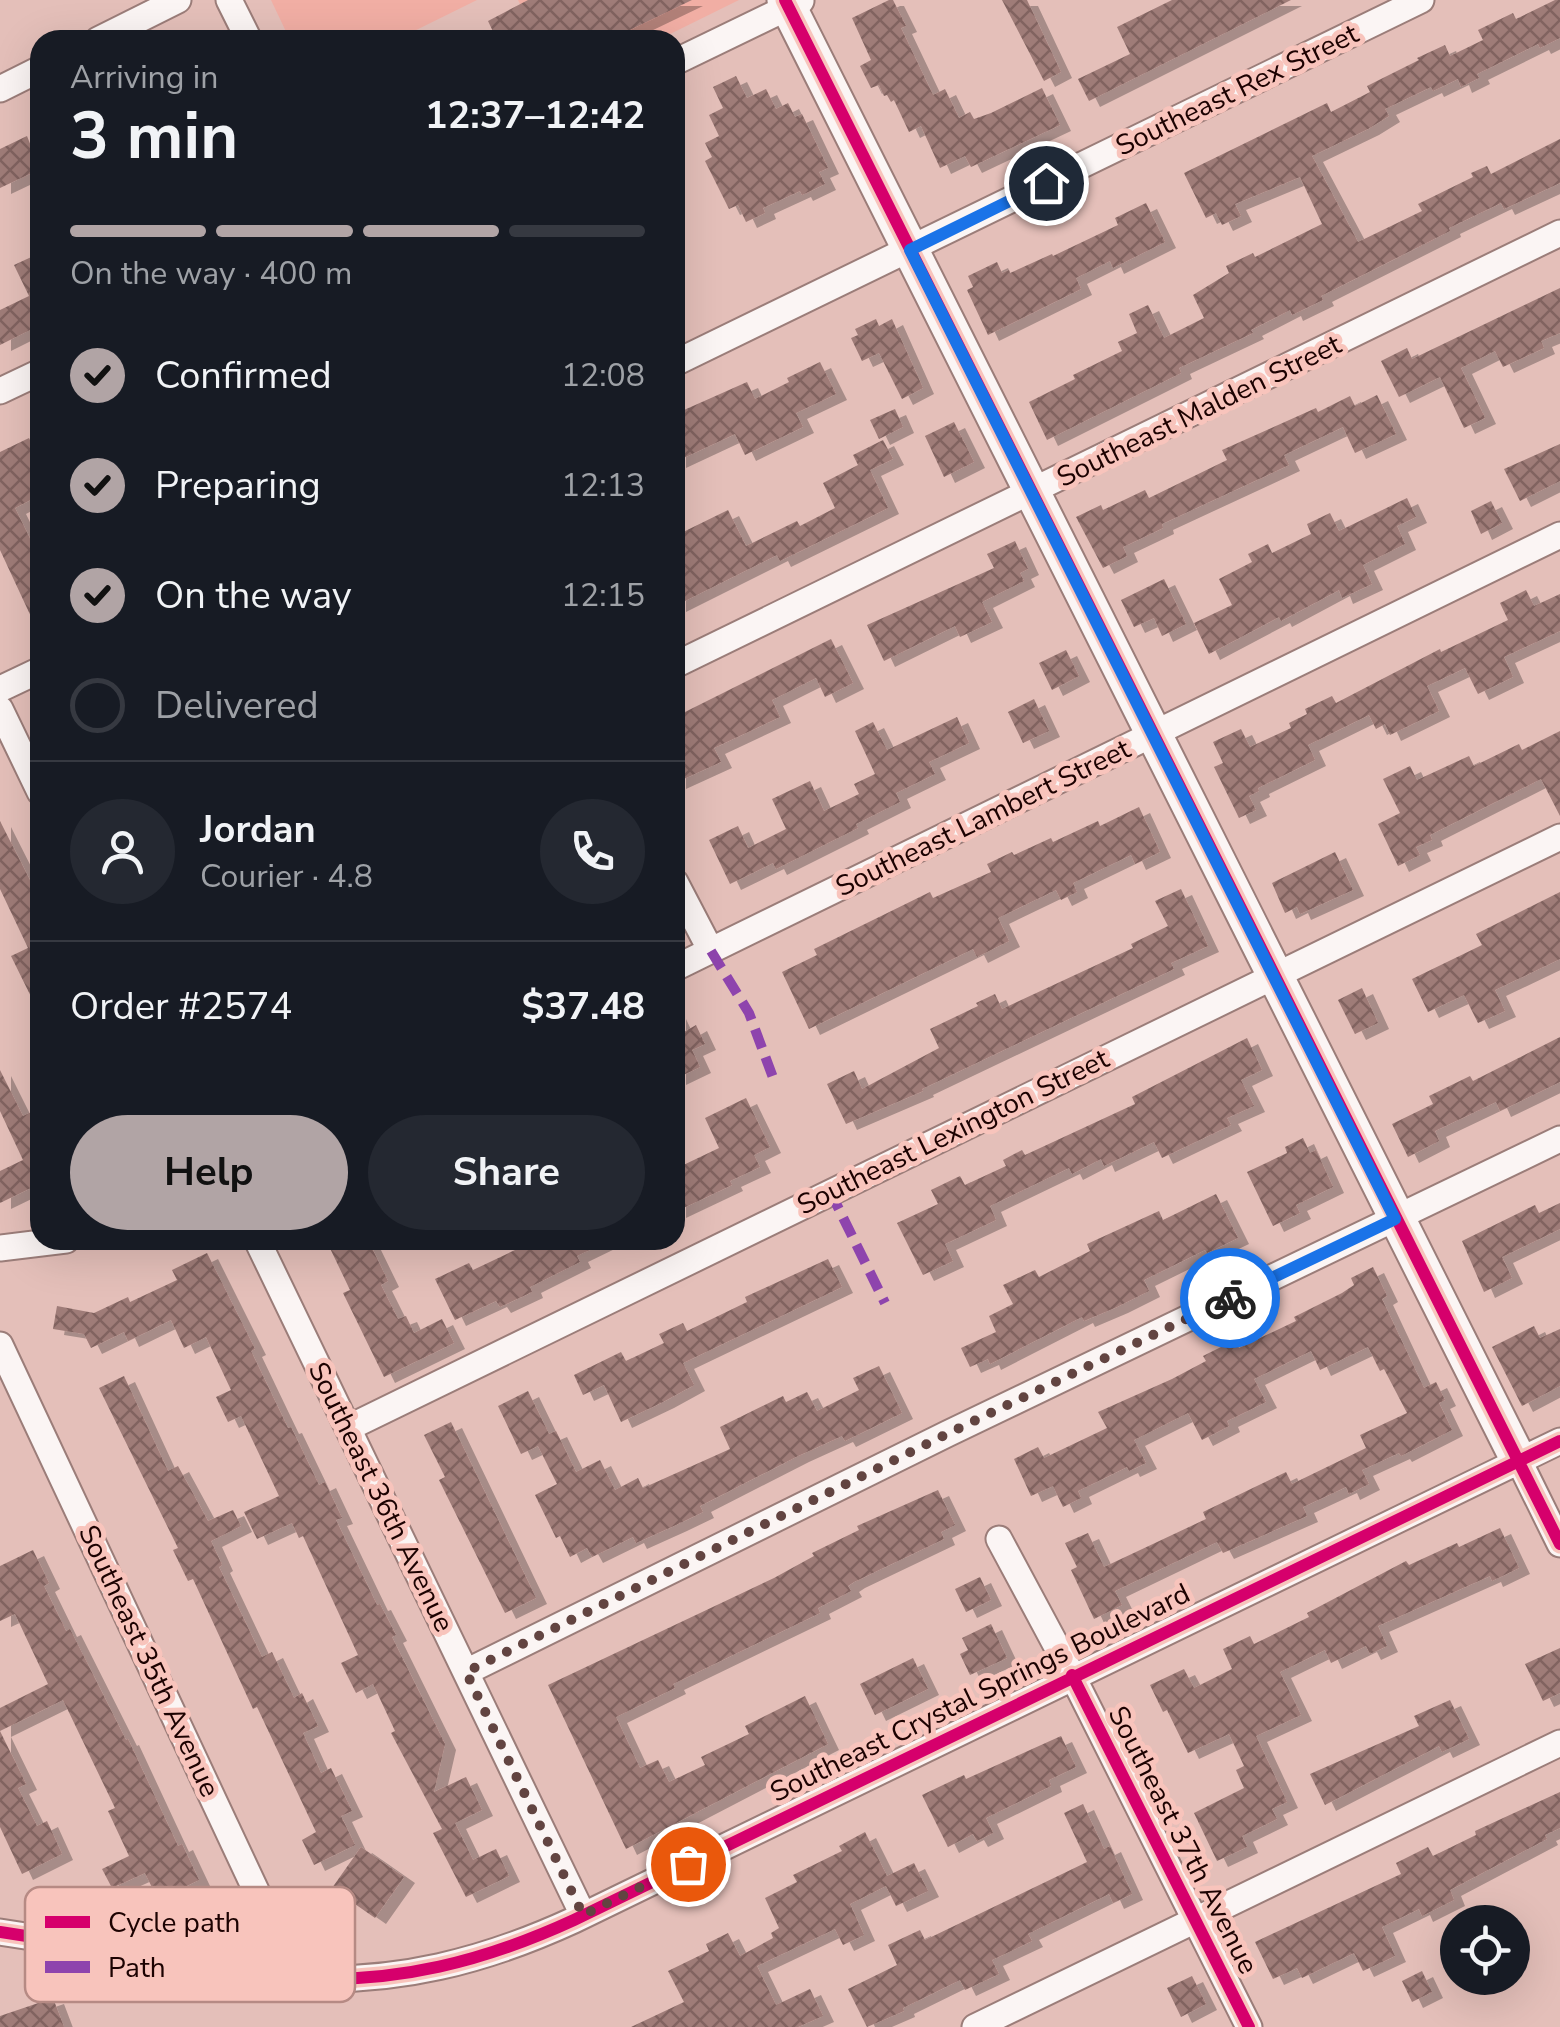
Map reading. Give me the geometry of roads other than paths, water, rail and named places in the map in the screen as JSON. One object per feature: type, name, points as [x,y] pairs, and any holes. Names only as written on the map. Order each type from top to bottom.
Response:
[{"type":"street","points":[[118,30],[178,0]]},
{"type":"street","points":[[229,0],[244,30]]},
{"type":"street","name":"Southeast Rex Street","points":[[685,358],[1421,0]]},
{"type":"street","points":[[685,57],[792,2],[910,250],[1560,1544]]},
{"type":"street","points":[[0,88],[30,74]]},
{"type":"street","name":"Southeast Malden Street","points":[[685,661],[1560,233]]},
{"type":"street","points":[[0,391],[30,377]]},
{"type":"street","name":"Southeast Lambert Street","points":[[685,963],[1560,535]]},
{"type":"street","points":[[0,689],[30,675]]},
{"type":"street","points":[[0,709],[30,771]]},
{"type":"street","name":"Southeast Lexington Street","points":[[348,1428],[1560,837]]},
{"type":"street","points":[[685,902],[710,951]]},
{"type":"street","points":[[466,1672],[1560,1138]]},
{"type":"street","points":[[0,1248],[30,1244]]},
{"type":"street","name":"Southeast 36th Avenue","points":[[262,1250],[583,1915]]},
{"type":"street","name":"Southeast 35th Avenue","points":[[0,1345],[254,1887]]},
{"type":"street","name":"Southeast Crystal Springs Boulevard","points":[[355,1979],[420,1973],[474,1960],[533,1939],[1560,1441]]},
{"type":"street","name":"Southeast 37th Avenue","points":[[998,1539],[1072,1675],[1249,2027]]},
{"type":"street","points":[[974,2027],[1560,1742]]},
{"type":"street","name":"Southeast Crystal Springs Boulevard","points":[[0,1932],[25,1936]]}]
